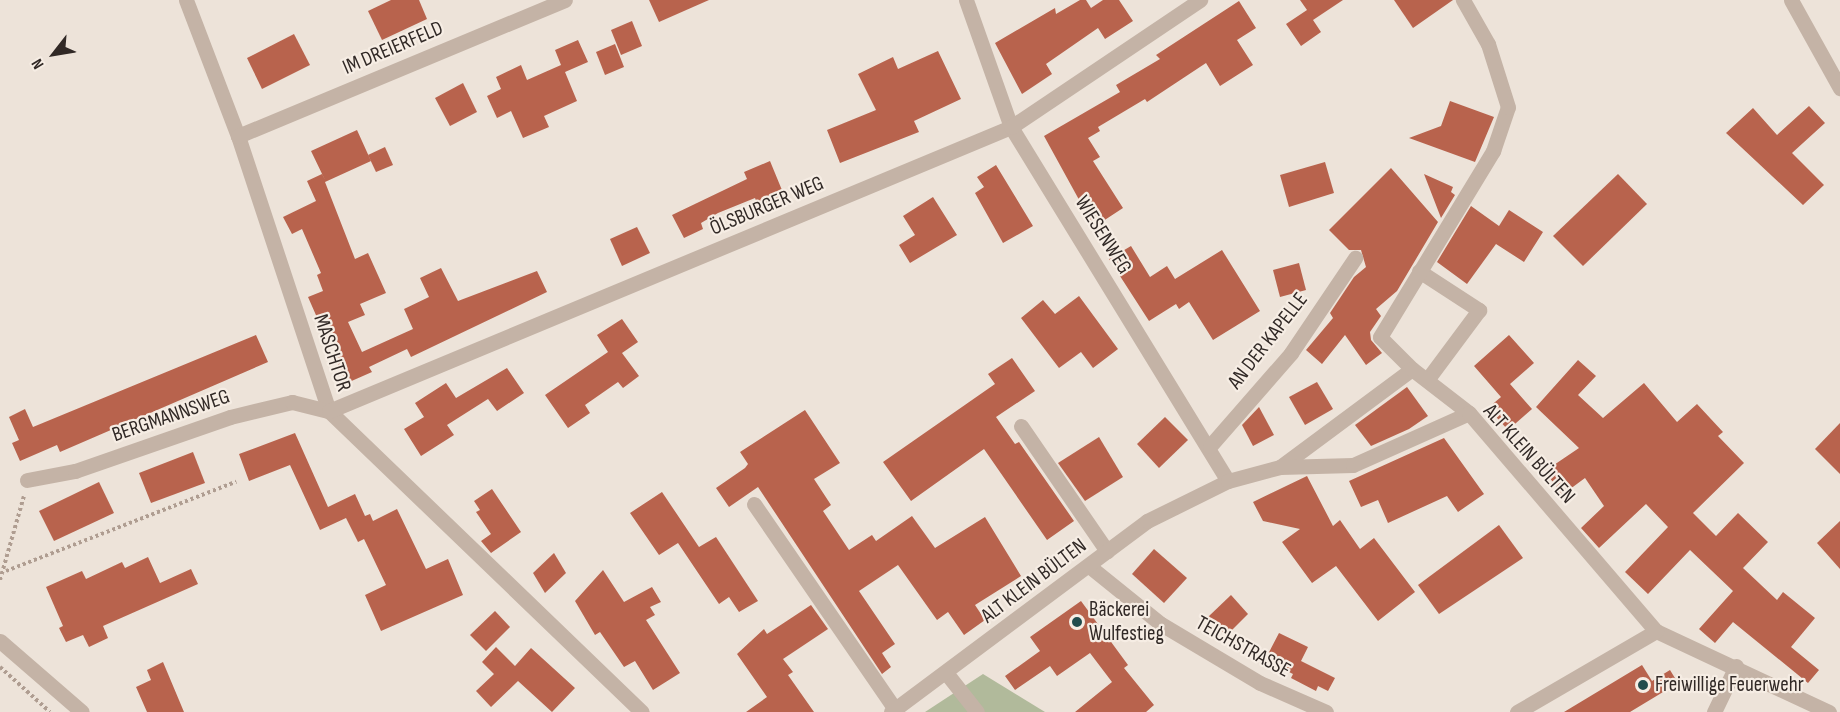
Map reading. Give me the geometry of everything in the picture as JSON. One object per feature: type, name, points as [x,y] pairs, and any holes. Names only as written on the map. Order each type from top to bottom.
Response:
[{"type":"street","name":"MASCHTOR","points":[[186,0],[238,136],[328,411],[642,712]]},
{"type":"street","name":"IM DREIERFELD","points":[[238,136],[565,0]]},
{"type":"street","name":"WIESENWEG","points":[[966,0],[1011,127],[1210,446],[1228,481]]},
{"type":"street","name":"ÖLSBURGER WEG","points":[[328,411],[1011,127],[1200,0]]},
{"type":"street","points":[[1463,0],[1488,44],[1508,107],[1493,151],[1380,337],[1412,369],[1469,413]]},
{"type":"street","points":[[1791,0],[1840,88]]},
{"type":"street","name":"AN DER KAPELLE","points":[[1210,446],[1291,352],[1355,258]]},
{"type":"street","points":[[1419,271],[1479,310],[1427,380]]},
{"type":"street","points":[[1280,467],[1412,369]]},
{"type":"street","name":"BERGMANNSWEG","points":[[27,480],[75,471],[230,417],[292,402],[328,411]]},
{"type":"street","name":"ALT KLEIN BÜLTEN","points":[[893,711],[946,674],[1148,521],[1228,481],[1280,467],[1353,465],[1469,413],[1656,631],[1736,666],[1829,712]]},
{"type":"street","points":[[1022,426],[1107,551]]},
{"type":"street","points":[[754,504],[893,711]]},
{"type":"street","name":"TEICHSTRASSE","points":[[1089,566],[1161,624],[1260,683],[1326,712]]},
{"type":"street","points":[[1517,712],[1656,631]]},
{"type":"street","points":[[0,640],[78,711]]},
{"type":"street","points":[[1714,712],[1736,666]]},
{"type":"street","points":[[946,674],[977,712]]},
{"type":"path","points":[[0,580],[6,571],[27,480]]},
{"type":"path","points":[[6,571],[236,482]]},
{"type":"path","points":[[0,667],[50,712]]},
{"type":"green space","points":[[983,674],[1045,712],[925,712]]},
{"type":"building","points":[[391,0],[419,0],[427,19],[382,40],[368,11]]},
{"type":"building","points":[[649,0],[709,0],[659,22]]},
{"type":"building","points":[[1080,0],[1086,0],[1091,8],[1103,0],[1119,0],[1133,21],[1105,39],[1098,28],[1046,64],[1052,74],[1022,94],[995,43],[1055,8],[1056,14]]},
{"type":"building","points":[[1300,0],[1343,0],[1313,20],[1321,32],[1301,46],[1286,24],[1307,10]]},
{"type":"building","points":[[1394,0],[1453,0],[1413,28]]},
{"type":"building","points":[[1239,1],[1256,28],[1237,40],[1253,65],[1220,86],[1206,63],[1147,102],[1145,99],[1098,127],[1100,131],[1088,138],[1100,157],[1093,161],[1123,208],[1094,227],[1044,136],[1120,92],[1116,85],[1160,59],[1156,55]]},
{"type":"building","points":[[632,21],[642,46],[621,55],[611,30]]},
{"type":"building","points":[[294,34],[310,65],[262,89],[247,58]]},
{"type":"building","points":[[578,40],[588,62],[565,72],[577,101],[544,116],[549,127],[523,138],[511,111],[497,118],[487,96],[501,89],[496,77],[521,65],[527,80],[561,65],[555,50]]},
{"type":"building","points":[[615,44],[624,67],[605,75],[596,52]]},
{"type":"building","points":[[938,51],[961,99],[914,121],[919,132],[840,163],[827,130],[876,110],[858,74],[893,57],[898,69]]},
{"type":"building","points":[[463,83],[477,112],[450,126],[435,98]]},
{"type":"building","points":[[1450,101],[1494,117],[1475,162],[1409,138],[1441,126]]},
{"type":"building","points":[[1809,106],[1825,123],[1792,153],[1824,185],[1803,205],[1726,133],[1753,108],[1777,135]]},
{"type":"building","points":[[357,130],[371,161],[325,182],[355,259],[368,253],[386,293],[360,304],[365,315],[348,322],[362,352],[413,329],[404,309],[429,297],[420,278],[441,268],[458,301],[537,271],[547,292],[411,357],[407,349],[369,367],[372,372],[347,383],[334,356],[340,354],[324,319],[319,322],[308,297],[323,291],[317,275],[321,273],[302,229],[292,234],[283,217],[316,201],[307,181],[322,174],[325,180],[311,151]]},
{"type":"building","points":[[385,147],[393,165],[376,172],[368,155]]},
{"type":"building","points":[[770,161],[784,195],[758,206],[755,198],[718,213],[701,223],[703,229],[684,238],[672,215],[747,179],[744,172]]},
{"type":"building","points":[[1325,162],[1334,193],[1289,207],[1280,175]]},
{"type":"building","points":[[996,165],[1033,226],[1003,243],[975,193],[984,187],[977,177]]},
{"type":"building","points":[[1391,168],[1438,222],[1397,291],[1376,309],[1381,316],[1370,332],[1371,340],[1382,353],[1366,365],[1345,335],[1322,364],[1306,350],[1333,318],[1330,313],[1354,277],[1366,267],[1361,250],[1349,250],[1329,230]]},
{"type":"building","points":[[1424,174],[1453,187],[1451,192],[1455,195],[1441,218]]},
{"type":"building","points":[[1618,174],[1647,204],[1583,266],[1553,236]]},
{"type":"building","points":[[933,197],[957,235],[910,263],[899,245],[915,235],[903,216]]},
{"type":"building","points":[[1471,206],[1499,226],[1509,210],[1543,232],[1524,262],[1496,244],[1467,284],[1437,262]]},
{"type":"building","points":[[637,227],[650,253],[622,266],[610,239]]},
{"type":"building","points":[[1131,246],[1150,277],[1167,266],[1175,279],[1222,250],[1260,311],[1213,340],[1189,302],[1179,309],[1176,304],[1149,321],[1109,259]]},
{"type":"building","points":[[1299,263],[1306,290],[1280,297],[1273,270]]},
{"type":"building","points":[[1079,296],[1118,349],[1093,368],[1081,352],[1059,368],[1021,318],[1043,300],[1055,314]]},
{"type":"building","points":[[622,319],[638,342],[622,353],[639,376],[623,388],[618,382],[585,405],[590,413],[568,428],[545,395],[608,352],[597,335]]},
{"type":"building","points":[[256,335],[268,362],[60,452],[57,445],[20,461],[12,443],[19,440],[9,417],[25,409],[33,427]]},
{"type":"building","points":[[1509,335],[1534,363],[1510,384],[1532,409],[1508,430],[1488,408],[1501,397],[1474,366]]},
{"type":"building","points":[[1012,358],[1035,391],[996,417],[1015,444],[1019,442],[1074,521],[1047,540],[984,449],[911,501],[883,462],[995,384],[988,374]]},
{"type":"building","points":[[1578,360],[1596,376],[1578,395],[1603,418],[1644,383],[1677,422],[1697,404],[1723,432],[1718,436],[1744,463],[1693,513],[1716,536],[1738,513],[1768,542],[1743,568],[1777,600],[1783,592],[1815,618],[1791,647],[1819,670],[1808,683],[1733,622],[1715,643],[1699,629],[1733,591],[1690,550],[1648,594],[1625,572],[1668,527],[1646,504],[1599,548],[1581,528],[1604,506],[1585,478],[1562,495],[1545,471],[1579,448],[1536,407]]},
{"type":"building","points":[[507,368],[524,393],[497,411],[488,399],[447,425],[454,435],[421,456],[404,429],[424,417],[415,403],[446,383],[456,398]]},
{"type":"building","points":[[1317,382],[1333,409],[1305,425],[1289,397]]},
{"type":"building","points":[[1407,387],[1428,416],[1409,429],[1371,446],[1355,425]]},
{"type":"building","points":[[1259,407],[1274,435],[1253,446],[1242,425]]},
{"type":"building","points":[[805,410],[840,463],[814,479],[831,505],[823,511],[849,550],[872,535],[876,541],[912,516],[935,548],[985,517],[1021,576],[975,605],[985,620],[964,635],[948,612],[937,620],[898,565],[859,591],[895,644],[882,653],[891,667],[882,674],[758,487],[729,507],[716,488],[748,464],[740,452]]},
{"type":"building","points":[[1165,417],[1188,440],[1159,468],[1137,444]]},
{"type":"building","points":[[1840,423],[1840,474],[1815,449]]},
{"type":"building","points":[[295,433],[328,507],[355,494],[365,516],[370,514],[373,521],[397,509],[426,569],[448,559],[463,595],[381,631],[365,595],[386,585],[364,539],[358,542],[346,518],[320,530],[290,465],[249,481],[239,454]]},
{"type":"building","points":[[1099,437],[1123,477],[1085,501],[1058,463]]},
{"type":"building","points":[[1444,438],[1484,494],[1458,512],[1447,496],[1388,523],[1378,500],[1361,507],[1349,481]]},
{"type":"building","points":[[193,452],[205,483],[151,503],[139,473]]},
{"type":"building","points":[[1307,476],[1333,526],[1340,520],[1360,549],[1374,538],[1415,592],[1378,621],[1336,566],[1312,583],[1282,542],[1300,529],[1263,521],[1253,502]]},
{"type":"building","points":[[99,482],[114,513],[54,541],[39,511]]},
{"type":"building","points":[[492,489],[521,532],[491,553],[481,541],[491,534],[476,512],[480,510],[474,501]]},
{"type":"building","points":[[662,492],[699,547],[716,537],[758,601],[739,612],[729,597],[719,604],[678,543],[659,555],[630,513]]},
{"type":"building","points":[[1840,521],[1840,569],[1817,543]]},
{"type":"building","points":[[1499,525],[1523,558],[1439,614],[1418,585]]},
{"type":"building","points":[[1154,549],[1187,578],[1164,603],[1132,574]]},
{"type":"building","points":[[554,553],[566,573],[545,593],[533,573]]},
{"type":"building","points":[[148,557],[160,583],[191,569],[198,584],[103,626],[108,638],[89,647],[83,635],[66,642],[59,628],[63,626],[46,587],[82,571],[86,579],[122,562],[125,568]]},
{"type":"building","points":[[603,570],[624,602],[652,587],[661,602],[650,607],[655,615],[646,620],[680,673],[653,690],[635,661],[624,667],[600,632],[595,635],[575,601]]},
{"type":"building","points":[[1231,595],[1248,614],[1226,636],[1208,617]]},
{"type":"building","points":[[1081,601],[1128,665],[1124,668],[1154,705],[1146,712],[1075,712],[1112,682],[1090,653],[1057,676],[1050,666],[1015,690],[1005,676],[1040,651],[1030,637]]},
{"type":"building","points":[[811,605],[828,629],[783,659],[793,672],[788,675],[814,712],[746,712],[767,697],[737,654],[764,629],[767,634]]},
{"type":"building","points":[[495,611],[510,627],[486,651],[470,635]]},
{"type":"building","points":[[1279,633],[1308,647],[1301,661],[1335,678],[1328,691],[1318,686],[1316,691],[1291,678],[1293,674],[1265,660]]},
{"type":"building","points":[[496,647],[515,666],[531,648],[575,688],[552,712],[518,681],[491,707],[476,691],[494,674],[482,662]]},
{"type":"building","points":[[163,662],[184,712],[147,712],[136,687],[151,680],[147,670]]},
{"type":"building","points":[[1642,665],[1652,681],[1670,670],[1678,683],[1630,712],[1564,712]]},
{"type":"place","name":"Bäckerei Wulfestieg","points":[[1077,622]]},
{"type":"place","name":"Freiwillige Feuerwehr","points":[[1643,685]]}]
